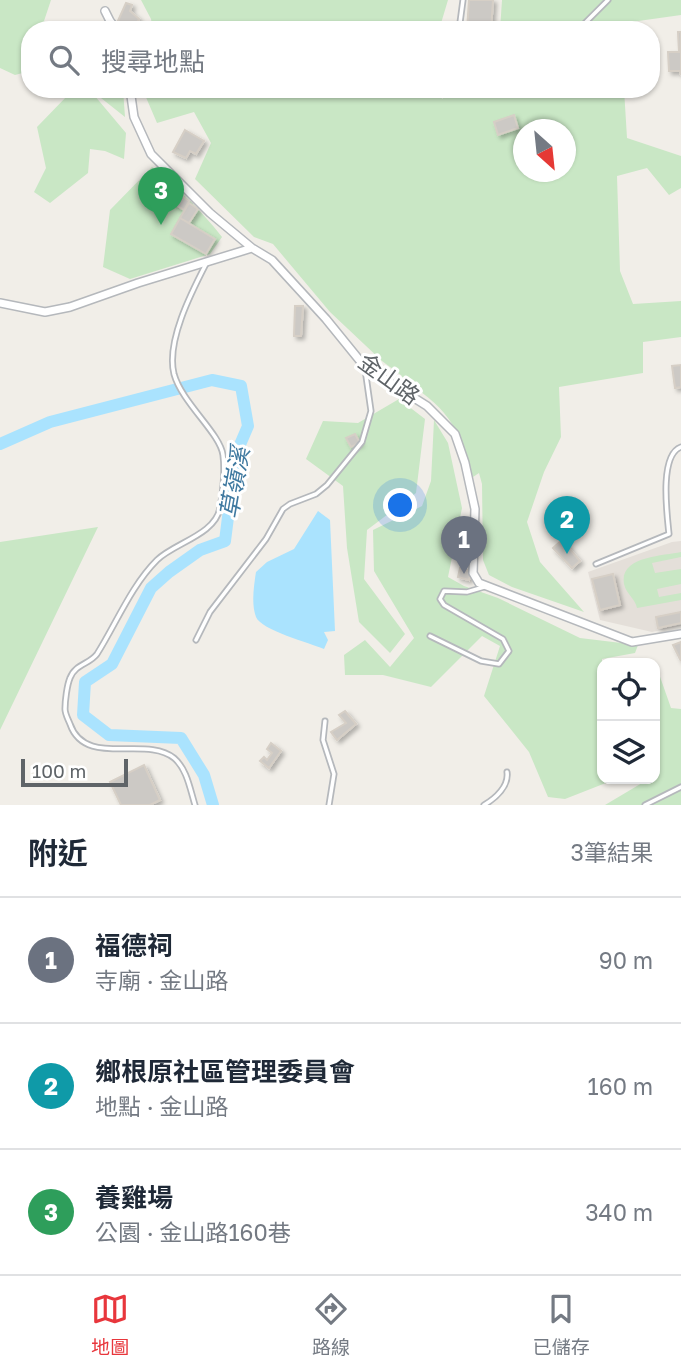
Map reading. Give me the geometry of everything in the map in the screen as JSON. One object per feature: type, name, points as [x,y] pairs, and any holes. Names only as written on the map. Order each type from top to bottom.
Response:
[{"type":"street","points":[[105,11],[110,21]]},
{"type":"street","name":"金山路","points":[[131,98],[134,117],[151,154],[210,212],[252,248],[272,260],[365,367],[427,406],[455,434],[466,463],[475,509],[473,573],[475,579],[484,587]]},
{"type":"street","points":[[0,303],[45,312],[70,307],[252,248]]},
{"type":"street","points":[[484,587],[632,642],[681,634]]},
{"type":"lane","points":[[460,21],[463,0]]},
{"type":"lane","points":[[587,21],[607,0]]},
{"type":"lane","points":[[195,805],[185,772],[173,757],[155,750],[103,749],[88,744],[73,733],[65,710],[70,678],[77,667],[94,658],[141,579],[158,559],[206,530],[216,520],[220,509],[223,453],[184,397],[174,373],[175,337],[187,300],[208,261]]},
{"type":"lane","points":[[196,640],[210,611],[266,539],[282,509],[316,494],[327,485],[362,442],[371,411],[365,367]]},
{"type":"lane","points":[[596,564],[669,534],[665,497],[670,454],[677,447],[681,447]]},
{"type":"lane","points":[[430,636],[481,661],[499,664],[509,651],[503,639],[444,605],[440,598],[444,591],[467,592],[484,587]]},
{"type":"lane","points":[[325,721],[323,740],[334,774],[329,805]]},
{"type":"lane","points":[[484,805],[503,788],[508,779],[507,772]]},
{"type":"lane","points":[[645,805],[681,787]]},
{"type":"shaded area","points":[[681,541],[681,626],[652,632],[600,620],[588,572]]},
{"type":"green space","points":[[0,0],[51,0],[44,21],[21,21],[21,73],[15,75],[0,68]]},
{"type":"green space","points":[[141,0],[448,0],[442,21],[151,19]]},
{"type":"green space","points":[[502,0],[681,0],[681,15],[638,21],[501,21]]},
{"type":"green space","points":[[65,98],[97,98],[126,133],[124,159],[105,151],[90,149],[88,173],[50,203],[34,192],[46,168],[37,127]]},
{"type":"green space","points":[[101,98],[124,98],[125,117]]},
{"type":"green space","points":[[146,98],[625,98],[627,138],[681,156],[681,188],[669,195],[647,168],[617,176],[620,271],[633,304],[681,301],[681,337],[643,342],[643,373],[559,387],[561,437],[544,472],[527,522],[540,562],[584,612],[512,587],[489,575],[483,560],[482,484],[479,473],[473,477],[456,430],[439,408],[399,378],[402,376],[330,312],[273,244],[254,237],[195,179],[211,143],[194,112],[157,123]]},
{"type":"green space","points":[[152,167],[189,200],[222,237],[210,254],[130,279],[103,267],[110,210]]},
{"type":"green space","points":[[399,399],[425,419],[416,493],[367,530],[364,579],[405,634],[390,653],[359,622],[347,548],[343,486],[306,459],[323,421],[358,423]]},
{"type":"green space","points":[[434,420],[448,443],[462,508],[448,577],[580,638],[638,645],[635,653],[597,658],[597,784],[603,784],[565,799],[548,797],[529,752],[484,696],[500,646],[482,636],[431,687],[383,675],[345,675],[344,655],[365,640],[390,667],[414,638],[374,571],[373,530],[422,506],[431,481]]},
{"type":"green space","points":[[98,527],[0,730],[0,542]]},
{"type":"green space","points":[[681,552],[681,557],[652,563],[655,573],[681,569],[681,584],[657,589],[659,597],[681,593],[681,600],[637,608],[624,584],[624,575],[628,568],[644,559]]},
{"type":"green space","points":[[660,677],[671,708],[681,709],[681,805],[605,805],[640,784],[660,784]]},
{"type":"water","points":[[318,511],[330,520],[335,631],[324,632],[328,640],[324,649],[267,627],[256,617],[253,600],[256,572],[267,562],[294,549]]},
{"type":"building","points":[[469,0],[493,0],[492,21],[468,21]]},
{"type":"building","points":[[126,3],[132,5],[130,11],[138,21],[118,21]]},
{"type":"building","points":[[678,32],[681,32],[681,75],[680,71],[669,71],[668,52],[679,52]]},
{"type":"building","points":[[514,115],[515,119],[513,119],[513,130],[498,135],[494,122]]},
{"type":"building","points":[[185,130],[204,141],[196,154],[190,151],[186,158],[173,152]]},
{"type":"building","points":[[176,192],[189,201],[184,210],[170,201]]},
{"type":"building","points":[[189,203],[198,209],[189,223],[180,218]]},
{"type":"building","points":[[180,218],[215,239],[206,254],[171,234]]},
{"type":"building","points":[[295,306],[303,306],[301,336],[294,336]]},
{"type":"building","points":[[681,365],[681,387],[675,388],[672,366]]},
{"type":"building","points":[[355,434],[360,443],[351,447],[346,438]]},
{"type":"building","points":[[562,540],[580,561],[572,568],[553,548]]},
{"type":"building","points":[[460,568],[471,571],[469,580],[458,577]]},
{"type":"building","points":[[613,574],[620,605],[600,610],[592,579]]},
{"type":"building","points":[[681,612],[681,623],[658,628],[656,617]]},
{"type":"building","points":[[681,642],[681,661],[673,645]]},
{"type":"building","points":[[345,711],[356,724],[337,740],[331,732],[346,723],[339,715]]},
{"type":"building","points":[[271,743],[281,751],[269,768],[260,761],[264,757],[267,760],[272,753],[267,749]]},
{"type":"building","points":[[144,765],[160,800],[150,805],[121,805],[110,782]]},
{"type":"waterway","name":"草嶺溪","points":[[0,444],[50,422],[212,380],[241,386],[248,426],[236,454],[225,541],[200,550],[151,588],[112,664],[85,682],[83,715],[109,735],[181,738],[204,775],[213,805]]},
{"type":"place","name":"養雞場","points":[[161,225]]},
{"type":"place","name":"鄉根原社區管理委員會","points":[[567,554]]},
{"type":"place","name":"福德祠","points":[[464,574]]}]
